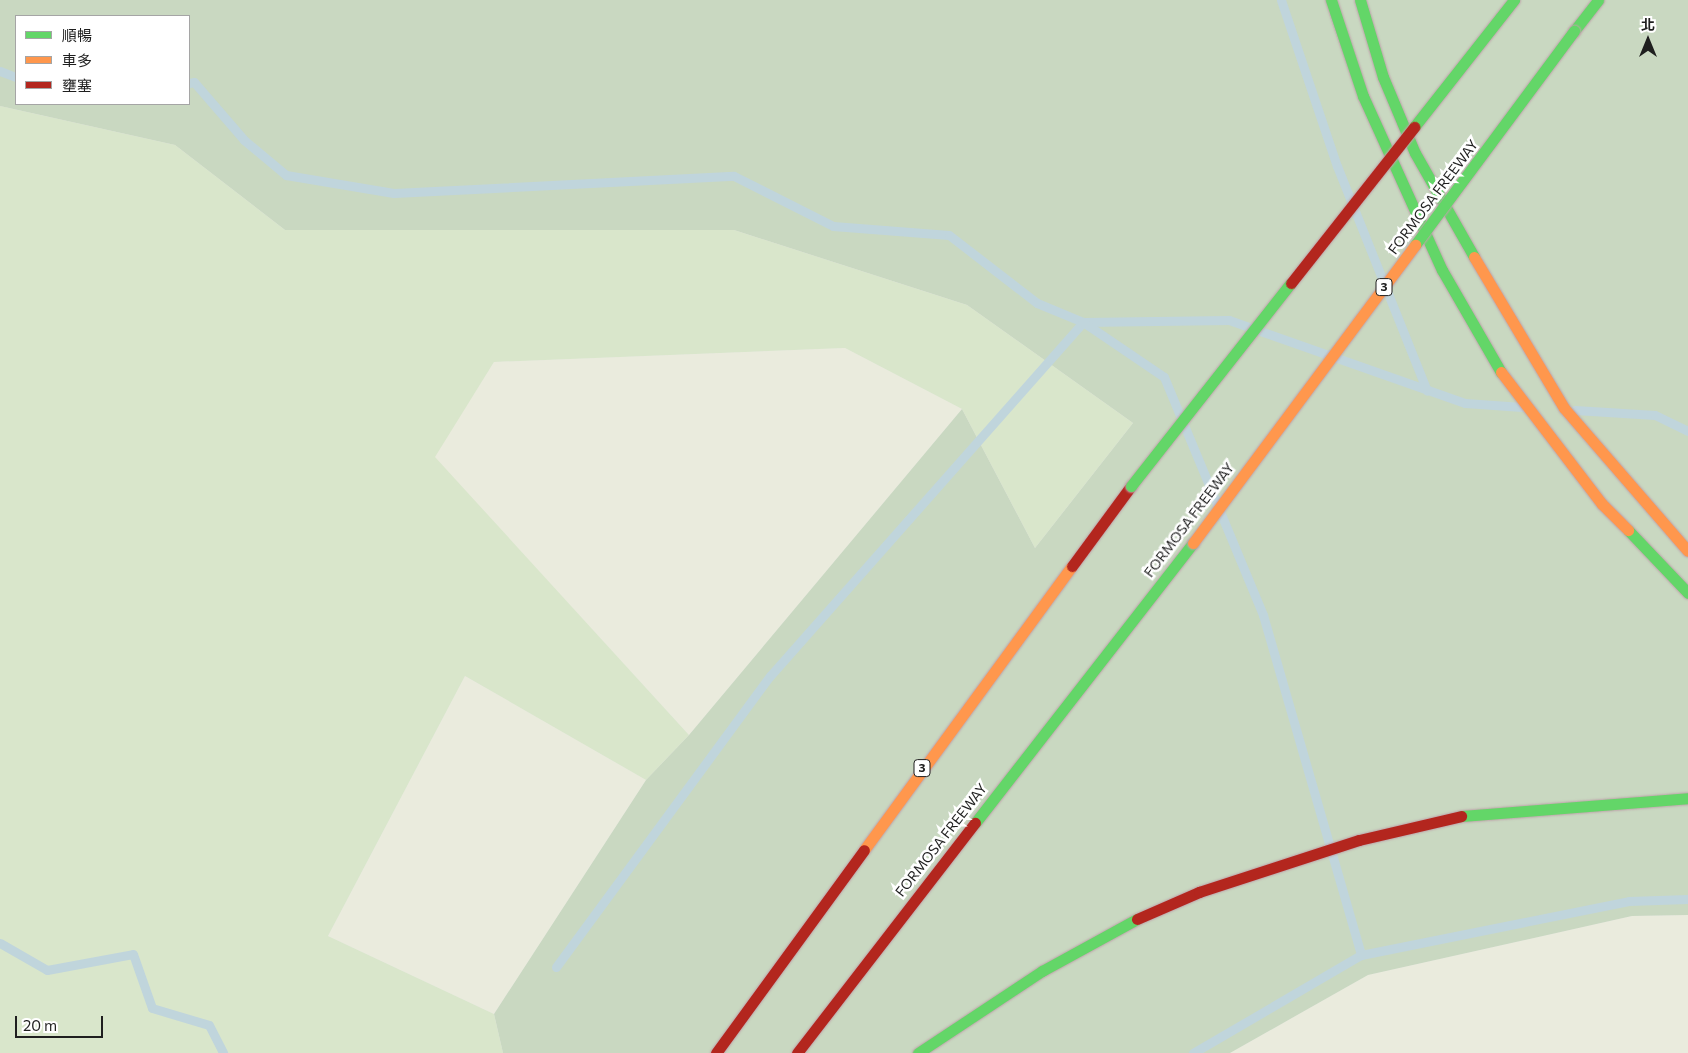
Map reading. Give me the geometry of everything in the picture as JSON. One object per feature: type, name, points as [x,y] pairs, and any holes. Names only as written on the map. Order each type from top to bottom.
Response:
[{"type":"highway","points":[[1331,0],[1364,96],[1438,261],[1493,361],[1602,504],[1688,593]]},
{"type":"highway","points":[[1360,0],[1383,77],[1415,153],[1526,350],[1564,408],[1688,551]]},
{"type":"highway","name":"3","points":[[716,1053],[1131,486],[1514,0]]},
{"type":"highway","name":"FORMOSA FREEWAY","points":[[796,1053],[1192,543],[1598,0]]},
{"type":"highway","points":[[918,1053],[1042,971],[1138,918],[1199,892],[1360,840],[1448,818],[1547,806],[1688,798]]},
{"type":"shaded area","points":[[845,348],[962,409],[689,735],[434,457],[494,362]]},
{"type":"shaded area","points":[[465,676],[646,780],[494,1014],[328,936]]},
{"type":"shaded area","points":[[1688,915],[1688,1053],[1230,1053],[1368,975],[1632,916]]},
{"type":"green space","points":[[0,0],[1688,0],[1688,915],[1632,916],[1368,975],[1230,1053],[503,1053],[494,1014],[646,780],[689,735],[962,409],[1035,548],[1133,423],[967,305],[734,230],[285,230],[175,145],[0,106]]},
{"type":"green space","points":[[0,106],[175,145],[285,230],[734,230],[967,305],[1133,423],[1035,548],[962,409],[845,348],[494,362],[435,457],[689,735],[646,780],[465,676],[328,936],[494,1014],[503,1053],[0,1053]]},
{"type":"waterway","points":[[1281,0],[1337,166],[1427,391]]},
{"type":"waterway","points":[[0,71],[15,77]]},
{"type":"waterway","points":[[190,83],[194,82],[244,140],[286,175],[394,193],[734,176],[833,226],[949,235],[1037,303],[1083,322],[1229,320],[1465,403],[1522,407]]},
{"type":"waterway","points":[[556,967],[770,676],[1083,322],[1164,377],[1263,615],[1361,955]]},
{"type":"waterway","points":[[1575,410],[1655,415],[1688,431]]},
{"type":"waterway","points":[[1193,1053],[1361,955],[1629,901],[1688,899]]},
{"type":"waterway","points":[[0,943],[47,970],[133,954],[152,1008],[209,1025],[223,1053]]},
{"type":"traffic: fast","points":[[1331,0],[1363,96],[1442,270],[1501,372]]},
{"type":"traffic: fast","points":[[1360,0],[1383,77],[1415,153],[1474,257]]},
{"type":"traffic: fast","points":[[1414,127],[1514,0]]},
{"type":"traffic: fast","points":[[1574,31],[1598,0]]},
{"type":"traffic: fast","points":[[1415,245],[1574,31]]},
{"type":"traffic: fast","points":[[1131,486],[1291,283]]},
{"type":"traffic: fast","points":[[1628,530],[1688,593]]},
{"type":"traffic: fast","points":[[975,823],[1193,543]]},
{"type":"traffic: fast","points":[[1461,816],[1688,798]]},
{"type":"traffic: fast","points":[[918,1053],[1042,971],[1137,919]]},
{"type":"traffic: slow","points":[[1193,543],[1415,245]]},
{"type":"traffic: slow","points":[[1474,257],[1564,408],[1688,551]]},
{"type":"traffic: slow","points":[[1501,372],[1602,504],[1628,530]]},
{"type":"traffic: slow","points":[[864,850],[1072,566]]},
{"type":"traffic: jam","points":[[1291,283],[1414,127]]},
{"type":"traffic: jam","points":[[1072,566],[1131,486]]},
{"type":"traffic: jam","points":[[1137,919],[1199,892],[1359,840],[1461,816]]},
{"type":"traffic: jam","points":[[797,1053],[975,823]]},
{"type":"traffic: jam","points":[[716,1053],[864,850]]}]
